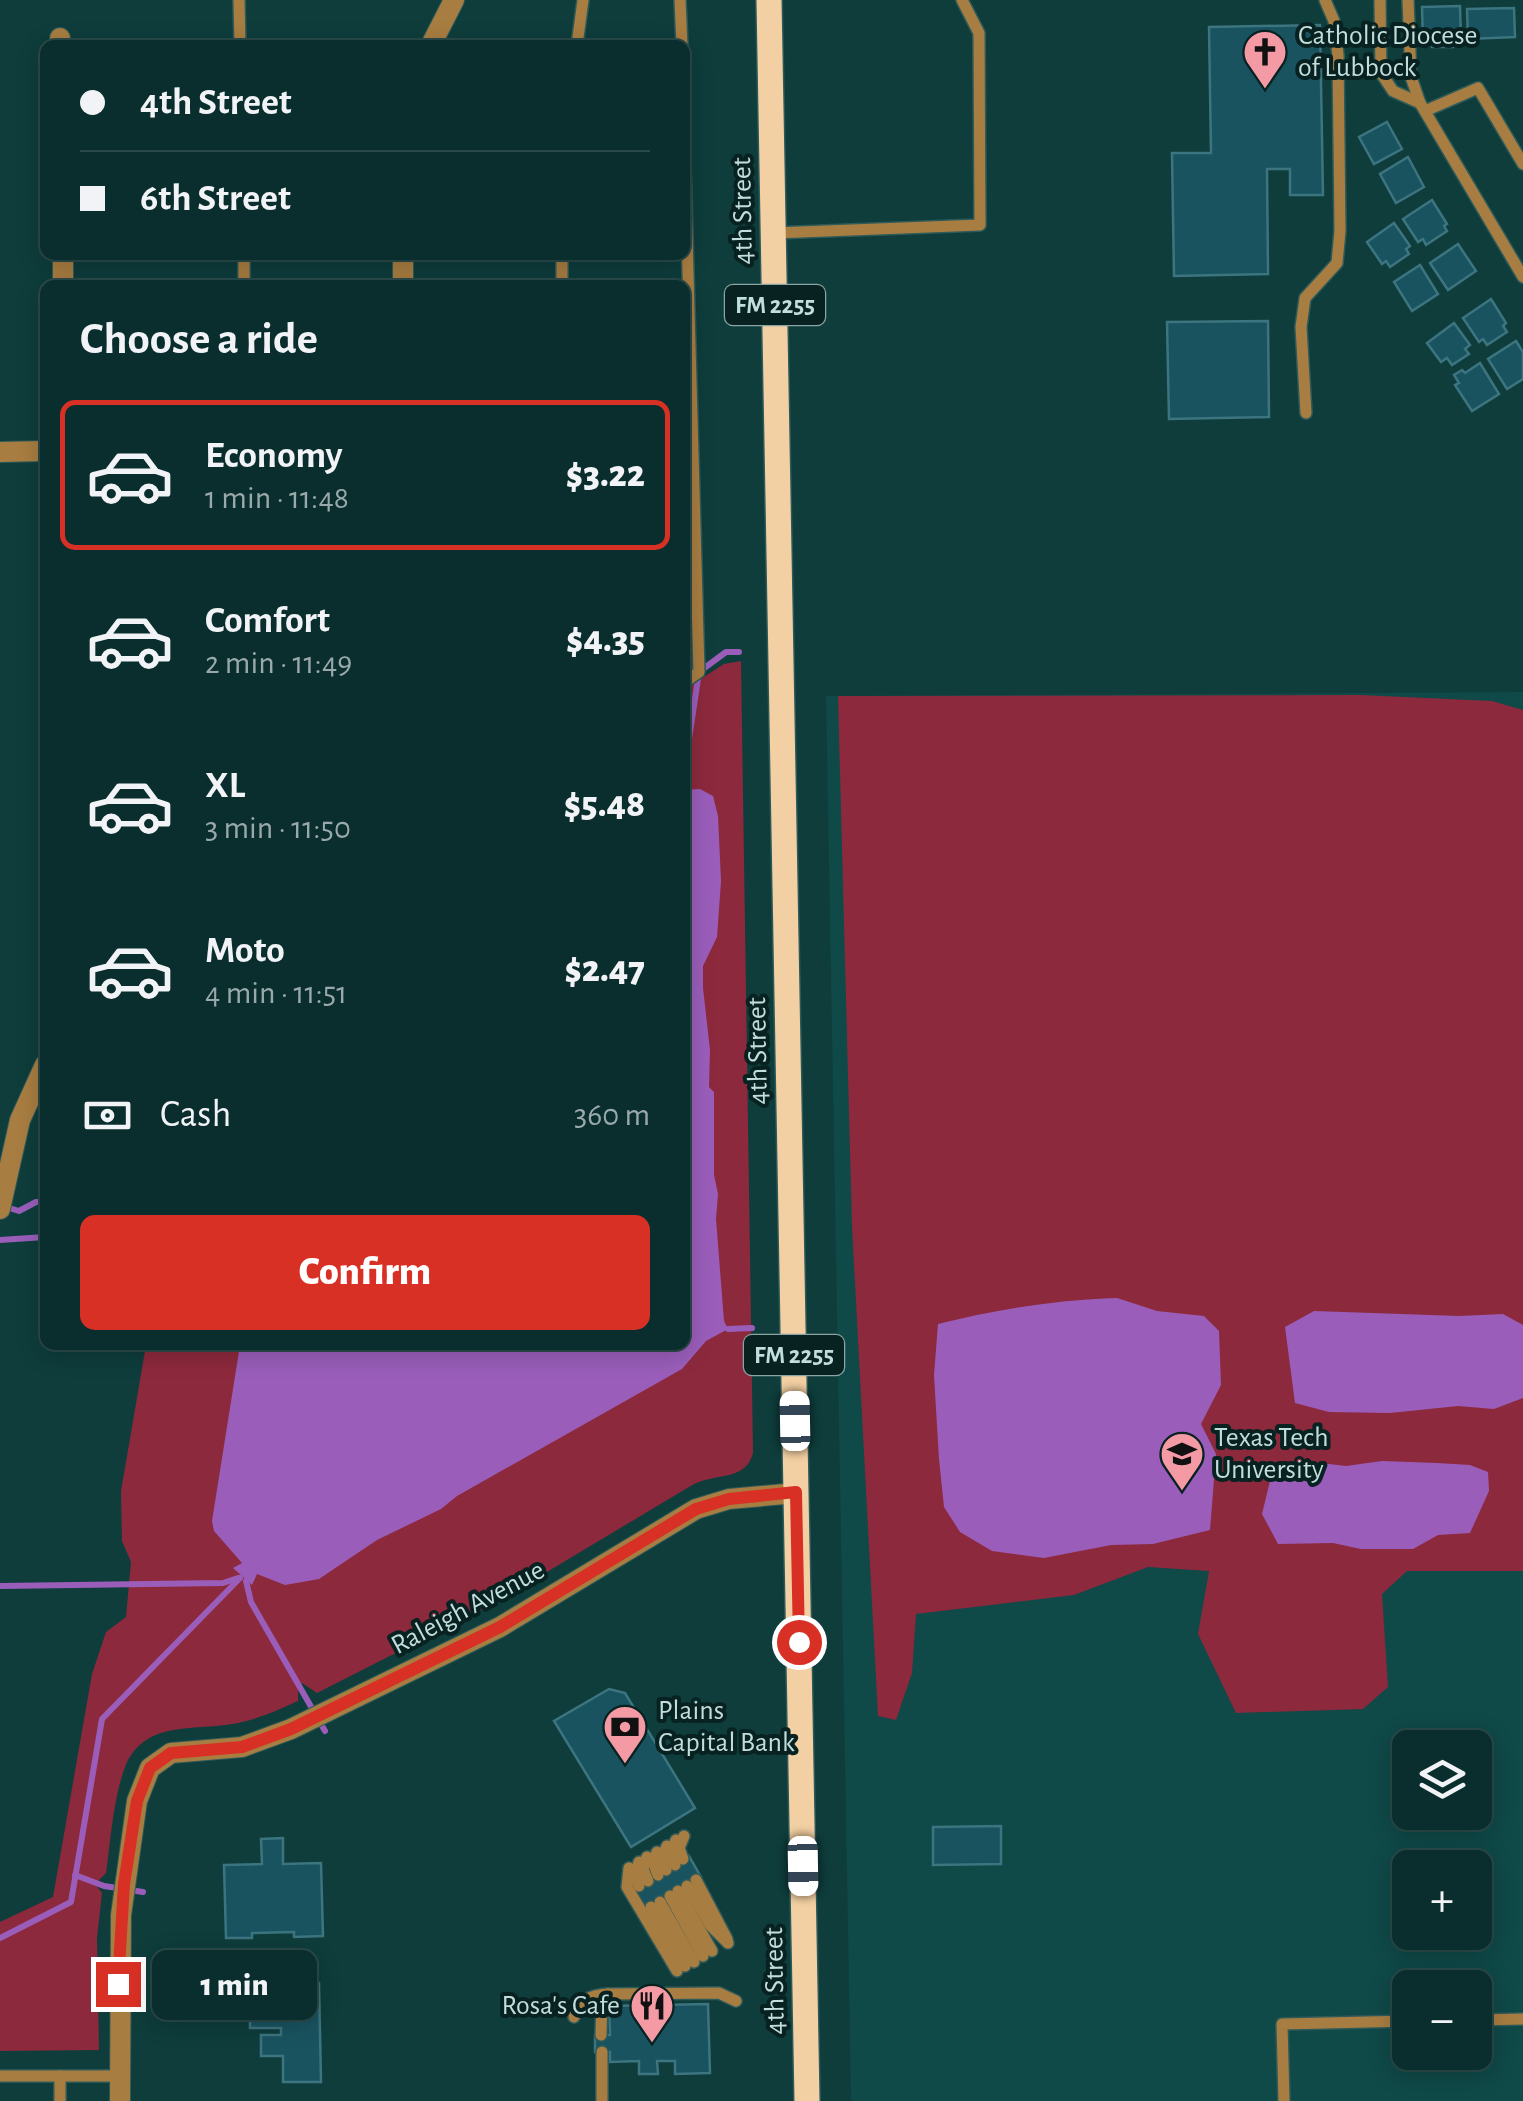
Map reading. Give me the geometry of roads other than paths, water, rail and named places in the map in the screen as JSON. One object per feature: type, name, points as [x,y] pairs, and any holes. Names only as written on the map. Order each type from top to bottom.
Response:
[{"type":"main road","name":"4th Street","points":[[770,0],[807,2101]]},
{"type":"street","points":[[434,40],[454,0]]},
{"type":"street","points":[[0,452],[40,451]]},
{"type":"street","points":[[0,1210],[20,1120],[40,1076]]},
{"type":"street","name":"Raleigh Avenue","points":[[120,2076],[118,1966],[124,1884],[137,1801],[150,1768],[171,1753],[242,1747],[291,1729],[500,1627],[696,1509],[729,1499],[796,1492]]},
{"type":"street","points":[[120,2076],[120,2101]]},
{"type":"lane","points":[[239,0],[240,40]]},
{"type":"lane","points":[[578,40],[582,0]]},
{"type":"lane","points":[[680,0],[682,40]]},
{"type":"lane","points":[[774,233],[980,225],[979,33],[962,0]]},
{"type":"lane","points":[[1306,413],[1301,327],[1305,298],[1338,263],[1340,231],[1338,55],[1334,20],[1326,0]]},
{"type":"lane","points":[[1380,0],[1381,72],[1394,90],[1422,107]]},
{"type":"lane","points":[[1408,0],[1411,77],[1422,107],[1523,277]]},
{"type":"lane","points":[[1422,107],[1478,88],[1523,164]]},
{"type":"lane","points":[[690,345],[699,672],[690,678]]},
{"type":"lane","points":[[657,1852],[671,1852],[661,1873],[635,1874],[657,1852]]},
{"type":"lane","points":[[657,1852],[653,1862],[661,1873]]},
{"type":"lane","points":[[657,1852],[627,1888],[694,1961]]},
{"type":"lane","points":[[674,1894],[694,1961]]},
{"type":"lane","points":[[674,1894],[694,1961]]},
{"type":"lane","points":[[674,1894],[728,1943]]},
{"type":"lane","points":[[574,2017],[590,1996],[608,1994],[719,1992],[736,2001]]},
{"type":"lane","points":[[602,2035],[602,1999],[608,1994]]},
{"type":"lane","points":[[1492,2020],[1523,2019]]},
{"type":"lane","points":[[1284,2101],[1282,2024],[1392,2022]]},
{"type":"lane","points":[[602,2052],[602,2101]]},
{"type":"lane","points":[[0,2076],[120,2076]]},
{"type":"lane","points":[[60,2076],[60,2101]]},
{"type":"waterway","points":[[690,732],[699,672],[726,652],[739,652]]},
{"type":"waterway","points":[[6,1207],[19,1211],[40,1202]]},
{"type":"waterway","points":[[0,1240],[40,1237]]},
{"type":"waterway","points":[[728,1329],[752,1328]]},
{"type":"waterway","points":[[0,1586],[223,1583],[238,1578]]},
{"type":"waterway","points":[[0,1938],[71,1902],[102,1719],[240,1578]]},
{"type":"waterway","points":[[246,1581],[251,1602],[325,1731]]},
{"type":"waterway","points":[[75,1875],[104,1886],[143,1892]]},
{"type":"place","name":"Catholic Diocese of Lubbock","points":[[1265,90]]},
{"type":"place","name":"Texas Tech University","points":[[1182,1492]]},
{"type":"place","name":"Plains Capital Bank","points":[[625,1765]]},
{"type":"place","name":"Rosa's Cafe","points":[[652,2044]]}]
